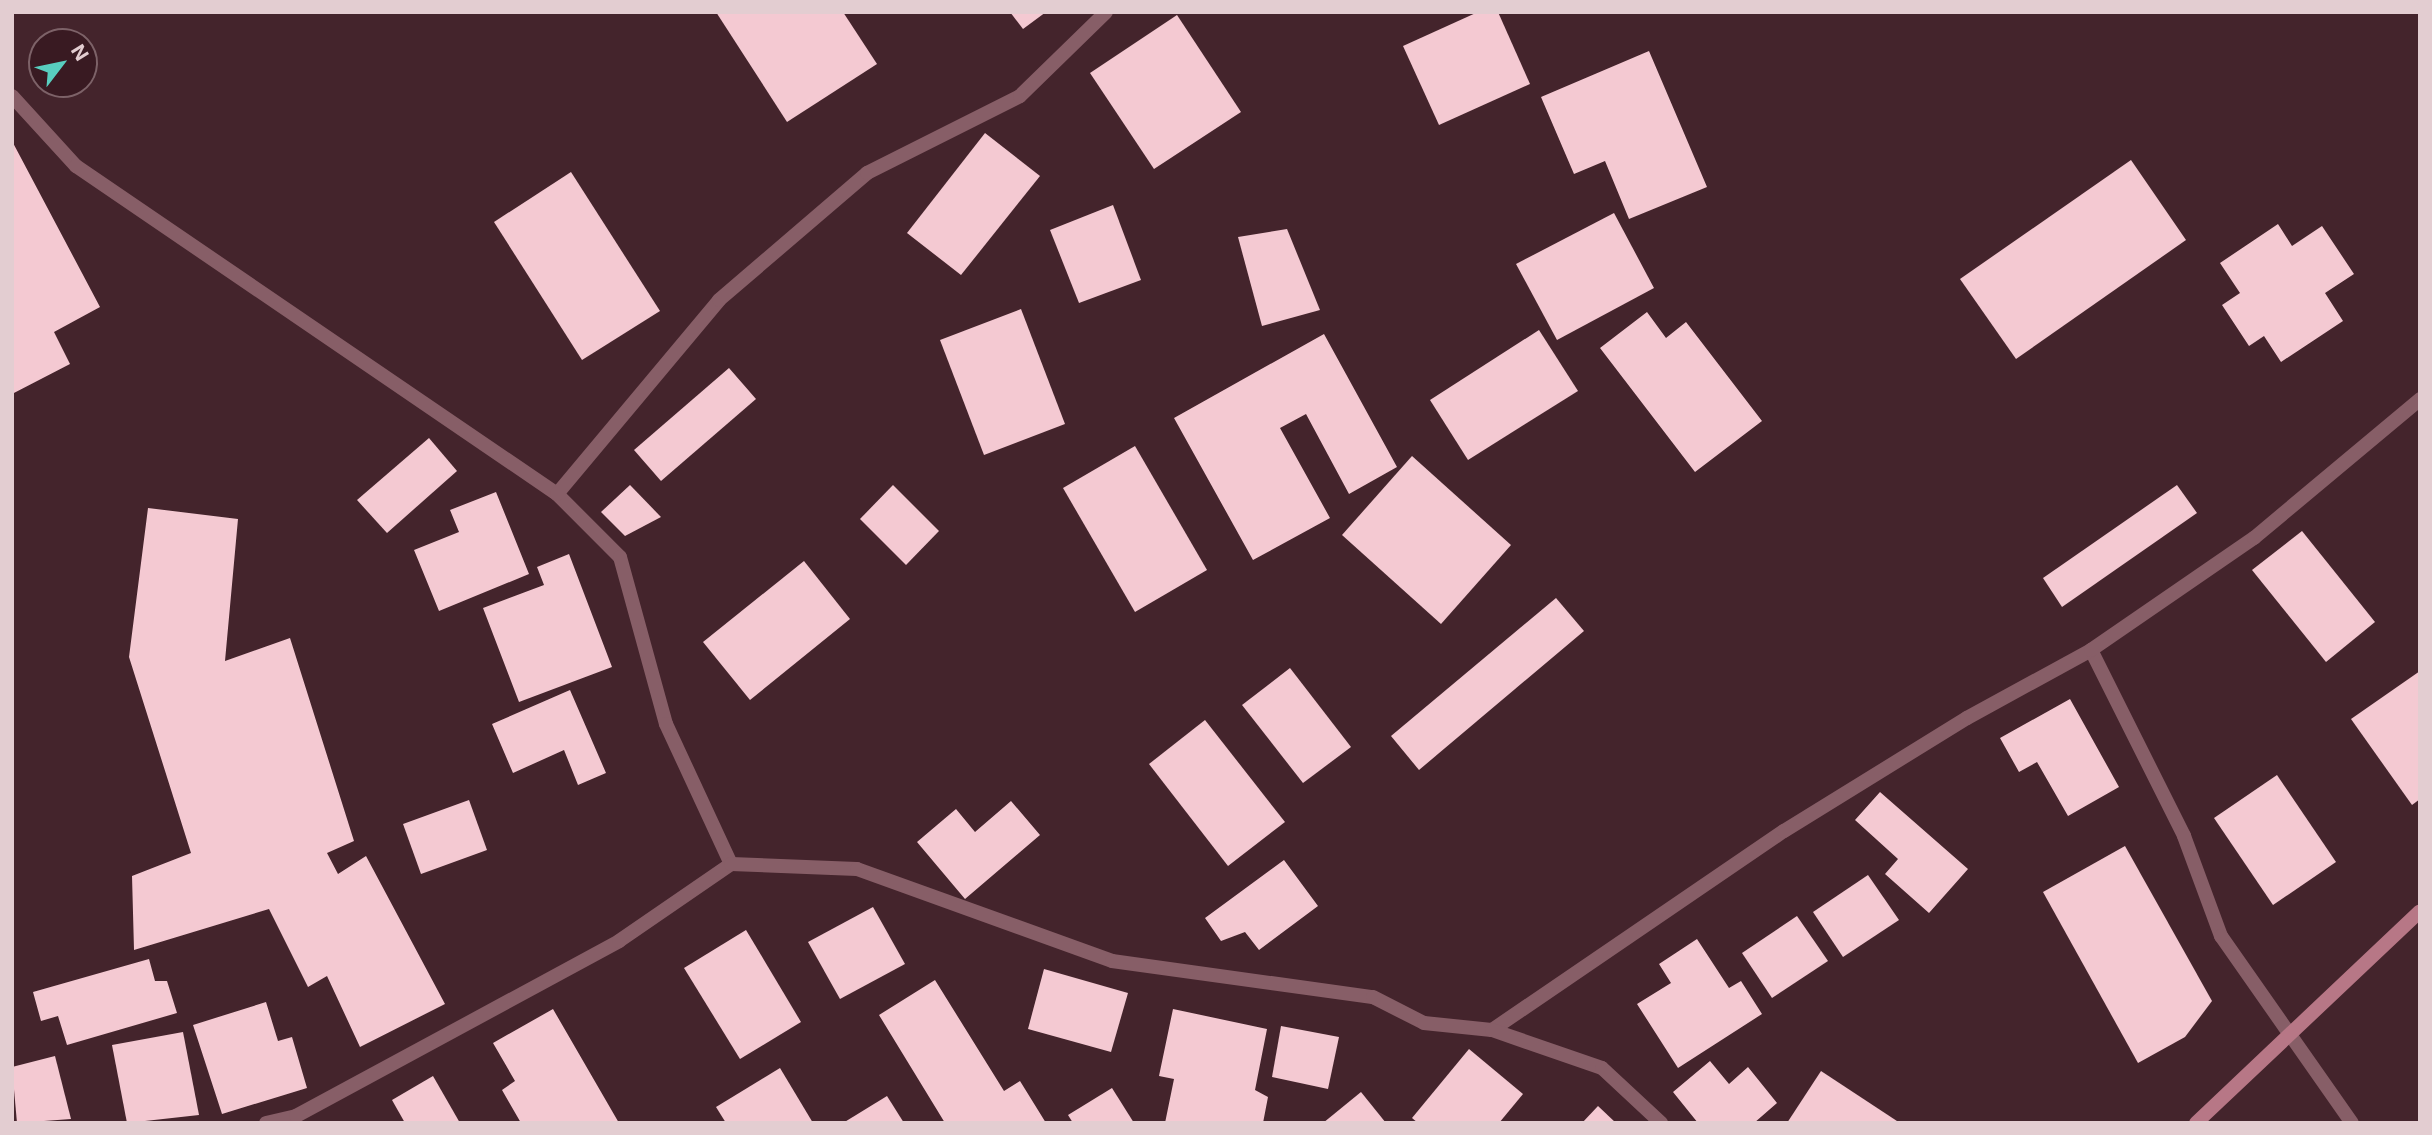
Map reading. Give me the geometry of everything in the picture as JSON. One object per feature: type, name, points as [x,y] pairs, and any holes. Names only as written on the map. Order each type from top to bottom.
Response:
[{"type":"street","points":[[557,494],[719,300],[867,173],[1020,96],[1106,12]]},
{"type":"street","points":[[12,96],[76,166],[557,494],[620,558],[666,724],[731,864]]},
{"type":"street","points":[[1492,1030],[1784,831],[1966,718],[2091,650],[2254,538],[2420,399]]},
{"type":"street","points":[[2091,650],[2184,835],[2221,936],[2294,1034],[2352,1123]]},
{"type":"street","points":[[266,1123],[296,1116],[607,948],[731,864],[857,869],[1112,961],[1373,997],[1424,1023],[1492,1030],[1602,1068],[1661,1123]]},
{"type":"street","points":[[2196,1123],[2294,1034],[2420,911]]},
{"type":"building","points":[[716,12],[843,12],[877,64],[787,122]]},
{"type":"building","points":[[1010,12],[1046,12],[1023,29]]},
{"type":"building","points":[[1478,12],[1498,12],[1530,84],[1439,125],[1403,46]]},
{"type":"building","points":[[1177,15],[1241,112],[1154,169],[1090,73]]},
{"type":"building","points":[[1649,51],[1707,187],[1629,219],[1605,161],[1574,174],[1541,97]]},
{"type":"building","points":[[985,133],[1040,176],[961,275],[907,233]]},
{"type":"building","points":[[12,141],[100,307],[54,332],[70,364],[12,394]]},
{"type":"building","points":[[2131,160],[2186,240],[2016,359],[1960,279]]},
{"type":"building","points":[[571,172],[660,311],[582,360],[494,222]]},
{"type":"building","points":[[1113,205],[1141,280],[1079,303],[1050,230]]},
{"type":"building","points":[[1614,213],[1654,288],[1557,340],[1516,264]]},
{"type":"building","points":[[2278,224],[2292,246],[2322,226],[2354,274],[2325,293],[2343,321],[2281,362],[2264,336],[2249,346],[2222,305],[2240,293],[2220,263]]},
{"type":"building","points":[[1287,229],[1320,310],[1262,326],[1238,237]]},
{"type":"building","points":[[1021,309],[1065,424],[984,455],[940,340]]},
{"type":"building","points":[[1647,312],[1666,338],[1686,322],[1762,421],[1695,472],[1600,348]]},
{"type":"building","points":[[1539,330],[1578,391],[1468,460],[1430,400]]},
{"type":"building","points":[[1324,334],[1397,467],[1349,494],[1306,414],[1280,428],[1330,518],[1253,560],[1174,418]]},
{"type":"building","points":[[729,368],[756,399],[661,481],[634,450]]},
{"type":"building","points":[[429,438],[457,471],[387,533],[357,500]]},
{"type":"building","points":[[1135,446],[1207,570],[1135,612],[1063,488]]},
{"type":"building","points":[[1412,456],[1511,545],[1441,624],[1342,535]]},
{"type":"building","points":[[630,485],[661,517],[625,536],[601,512]]},
{"type":"building","points":[[893,485],[939,531],[906,565],[860,519]]},
{"type":"building","points":[[2177,485],[2197,513],[2062,607],[2043,578]]},
{"type":"building","points":[[496,492],[529,574],[439,611],[414,550],[459,532],[450,510]]},
{"type":"building","points":[[148,508],[238,519],[225,661],[290,638],[354,841],[327,853],[338,874],[366,856],[445,1004],[360,1047],[327,976],[308,987],[269,909],[134,950],[132,876],[191,853],[129,657]]},
{"type":"building","points":[[2302,531],[2375,622],[2326,662],[2252,570]]},
{"type":"building","points":[[569,554],[612,667],[519,702],[483,608],[544,585],[537,567]]},
{"type":"building","points":[[804,561],[850,619],[750,700],[703,642]]},
{"type":"building","points":[[1556,598],[1584,631],[1419,770],[1391,736]]},
{"type":"building","points":[[1290,668],[1351,747],[1303,783],[1242,705]]},
{"type":"building","points":[[2420,671],[2420,799],[2412,805],[2351,719]]},
{"type":"building","points":[[570,690],[606,773],[578,785],[564,750],[513,773],[492,724]]},
{"type":"building","points":[[2070,699],[2119,787],[2068,816],[2037,762],[2019,772],[2000,738]]},
{"type":"building","points":[[1205,720],[1285,822],[1228,866],[1149,764]]},
{"type":"building","points":[[2277,775],[2336,862],[2273,905],[2214,818]]},
{"type":"building","points":[[1880,792],[1968,869],[1929,913],[1885,874],[1898,859],[1855,820]]},
{"type":"building","points":[[469,800],[487,850],[421,874],[403,824]]},
{"type":"building","points":[[1011,801],[1040,835],[965,899],[917,842],[956,809],[975,832]]},
{"type":"building","points":[[2125,846],[2212,1001],[2185,1037],[2138,1063],[2043,892]]},
{"type":"building","points":[[1284,860],[1318,906],[1259,950],[1245,932],[1221,941],[1205,918]]},
{"type":"building","points":[[1868,875],[1899,920],[1843,957],[1813,912]]},
{"type":"building","points":[[873,907],[905,964],[840,999],[808,942]]},
{"type":"building","points":[[1797,916],[1828,961],[1772,998],[1742,953]]},
{"type":"building","points":[[746,930],[801,1022],[740,1059],[684,968]]},
{"type":"building","points":[[1697,939],[1729,988],[1741,981],[1762,1014],[1678,1068],[1637,1004],[1671,983],[1659,964]]},
{"type":"building","points":[[149,959],[155,981],[167,981],[177,1013],[67,1045],[58,1016],[41,1021],[33,992]]},
{"type":"building","points":[[1044,969],[1128,993],[1111,1052],[1028,1029]]},
{"type":"building","points":[[935,980],[1004,1091],[1020,1081],[1046,1123],[945,1123],[879,1015]]},
{"type":"building","points":[[266,1002],[278,1041],[292,1037],[307,1088],[222,1114],[193,1025]]},
{"type":"building","points":[[553,1009],[619,1123],[521,1123],[502,1090],[515,1081],[493,1043]]},
{"type":"building","points":[[1173,1009],[1267,1029],[1255,1090],[1268,1097],[1263,1123],[1165,1123],[1174,1079],[1159,1076]]},
{"type":"building","points":[[1281,1026],[1339,1037],[1328,1089],[1272,1077]]},
{"type":"building","points":[[183,1032],[199,1115],[127,1123],[112,1045]]},
{"type":"building","points":[[1469,1049],[1523,1094],[1499,1123],[1418,1123],[1412,1118]]},
{"type":"building","points":[[55,1056],[71,1119],[17,1123],[12,1067]]},
{"type":"building","points":[[1710,1061],[1729,1084],[1748,1067],[1777,1103],[1754,1123],[1698,1123],[1673,1092]]},
{"type":"building","points":[[780,1068],[813,1123],[726,1123],[716,1107]]},
{"type":"building","points":[[1821,1071],[1900,1123],[1787,1123]]},
{"type":"building","points":[[433,1076],[460,1123],[405,1123],[392,1100]]},
{"type":"building","points":[[1112,1088],[1134,1123],[1073,1123],[1068,1115]]},
{"type":"building","points":[[1361,1092],[1386,1123],[1323,1123]]},
{"type":"building","points":[[887,1096],[904,1123],[843,1123]]},
{"type":"building","points":[[1598,1106],[1616,1123],[1582,1123]]}]
